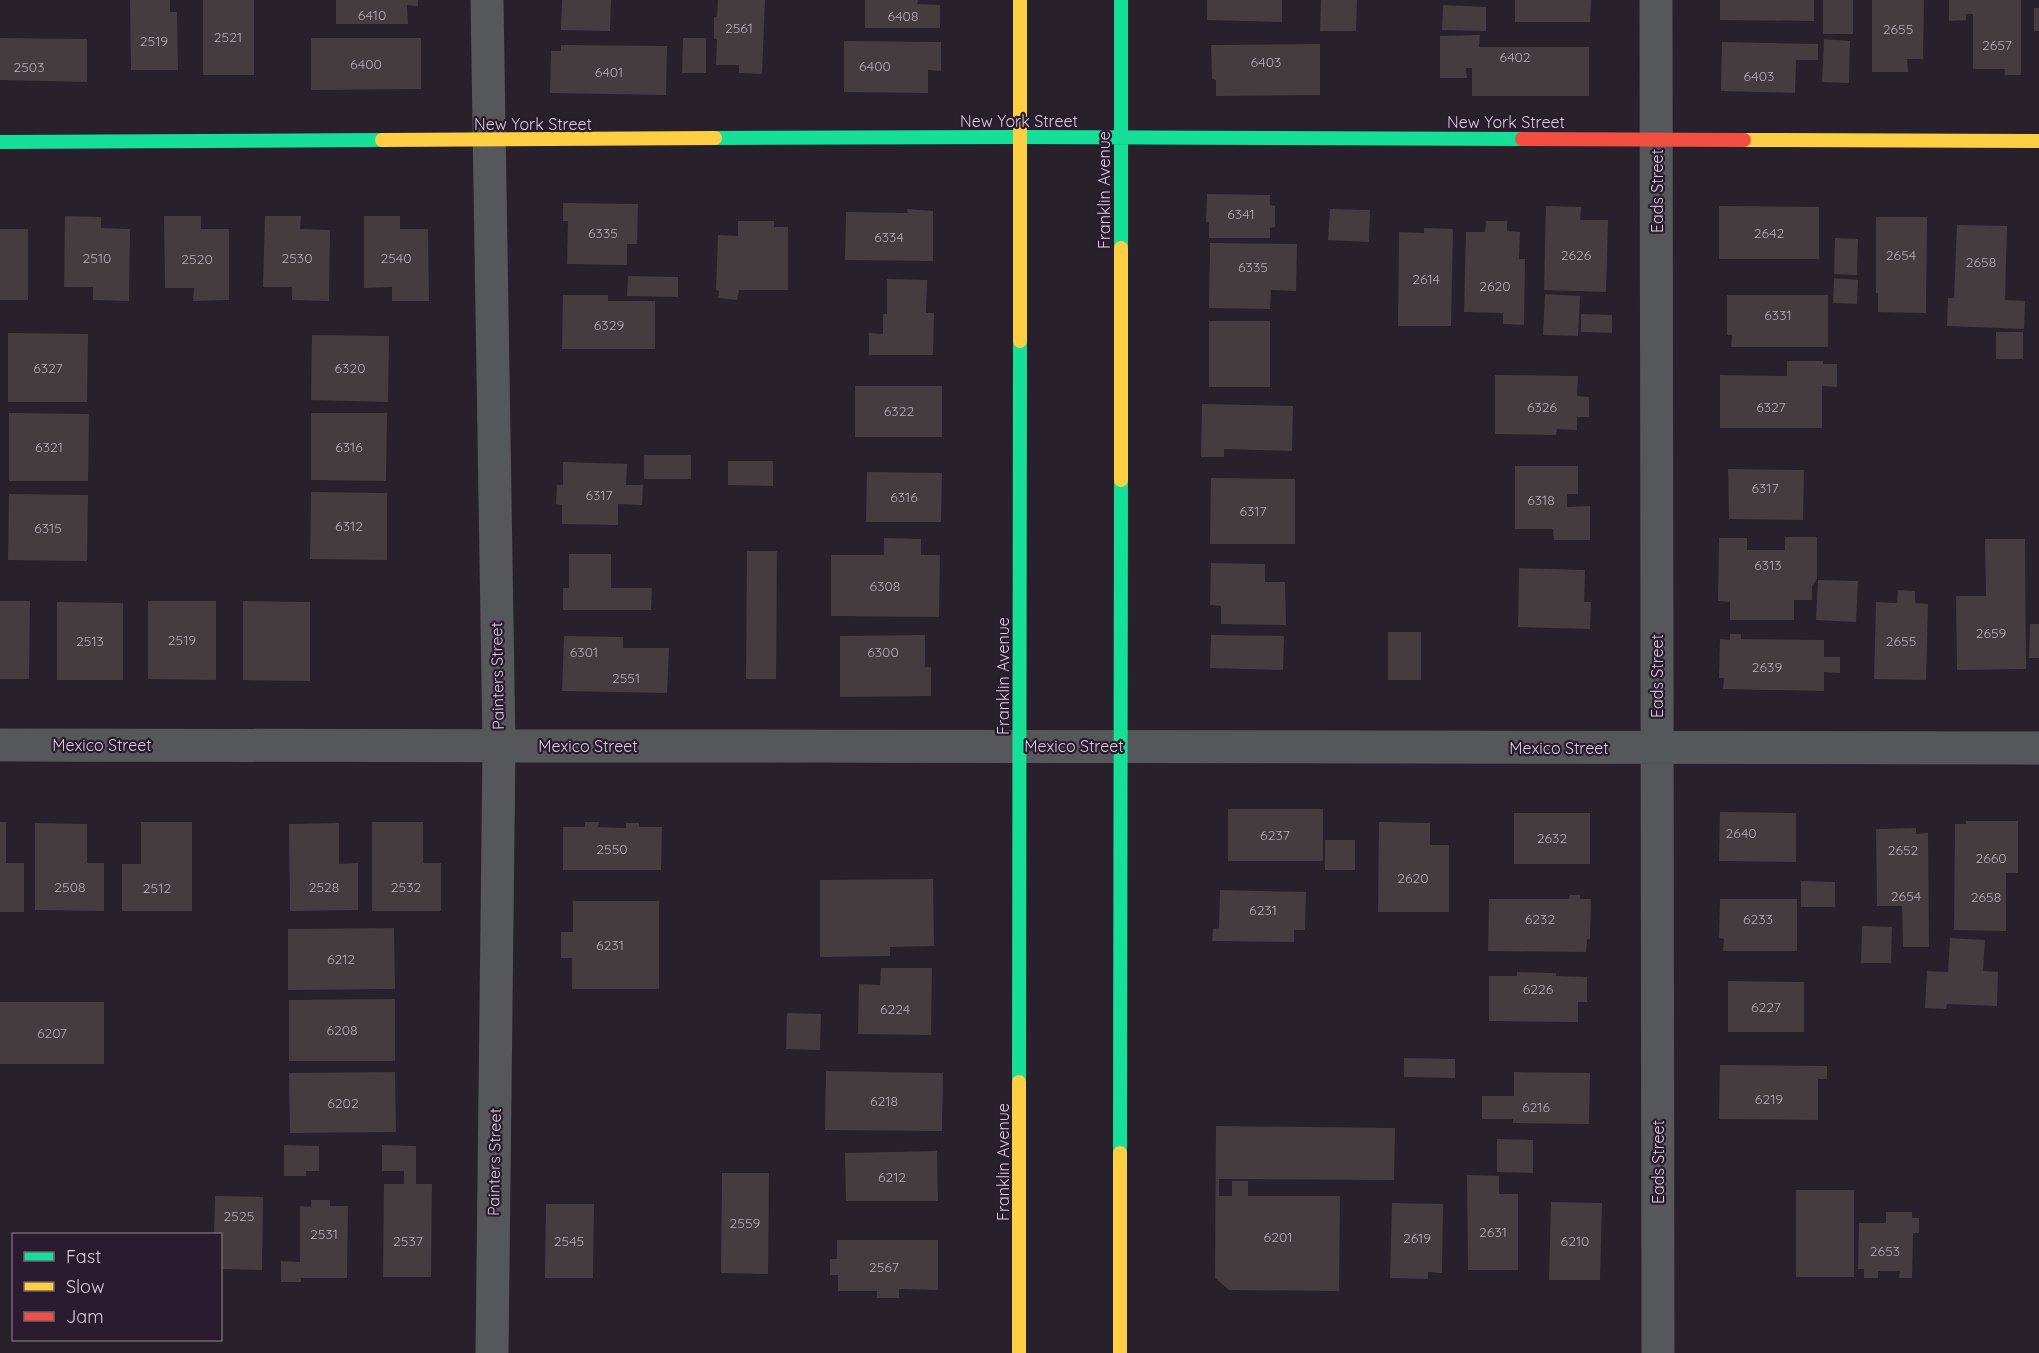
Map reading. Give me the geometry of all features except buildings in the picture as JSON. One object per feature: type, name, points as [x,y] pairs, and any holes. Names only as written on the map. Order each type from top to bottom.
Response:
[{"type":"street","name":"Painters Street","points":[[487,0],[499,746],[492,1353]]},
{"type":"street","name":"Franklin Avenue","points":[[1019,1353],[1020,0]]},
{"type":"street","name":"Franklin Avenue","points":[[1120,1353],[1121,0]]},
{"type":"street","name":"Eads Street","points":[[1656,0],[1658,1353]]},
{"type":"street","name":"New York Street","points":[[0,142],[1020,137],[2039,141]]},
{"type":"street","name":"Mexico Street","points":[[0,745],[2039,748]]},
{"type":"traffic: fast","points":[[1121,0],[1121,248]]},
{"type":"traffic: fast","points":[[715,138],[1522,139]]},
{"type":"traffic: fast","points":[[0,142],[382,140]]},
{"type":"traffic: fast","points":[[1019,1082],[1020,341]]},
{"type":"traffic: fast","points":[[1120,1153],[1121,480]]},
{"type":"traffic: slow","points":[[1020,0],[1020,341]]},
{"type":"traffic: slow","points":[[382,140],[715,138]]},
{"type":"traffic: slow","points":[[1744,140],[2039,141]]},
{"type":"traffic: slow","points":[[1121,248],[1121,480]]},
{"type":"traffic: slow","points":[[1019,1082],[1019,1353]]},
{"type":"traffic: slow","points":[[1120,1153],[1120,1353]]},
{"type":"traffic: jam","points":[[1522,139],[1744,140]]}]
